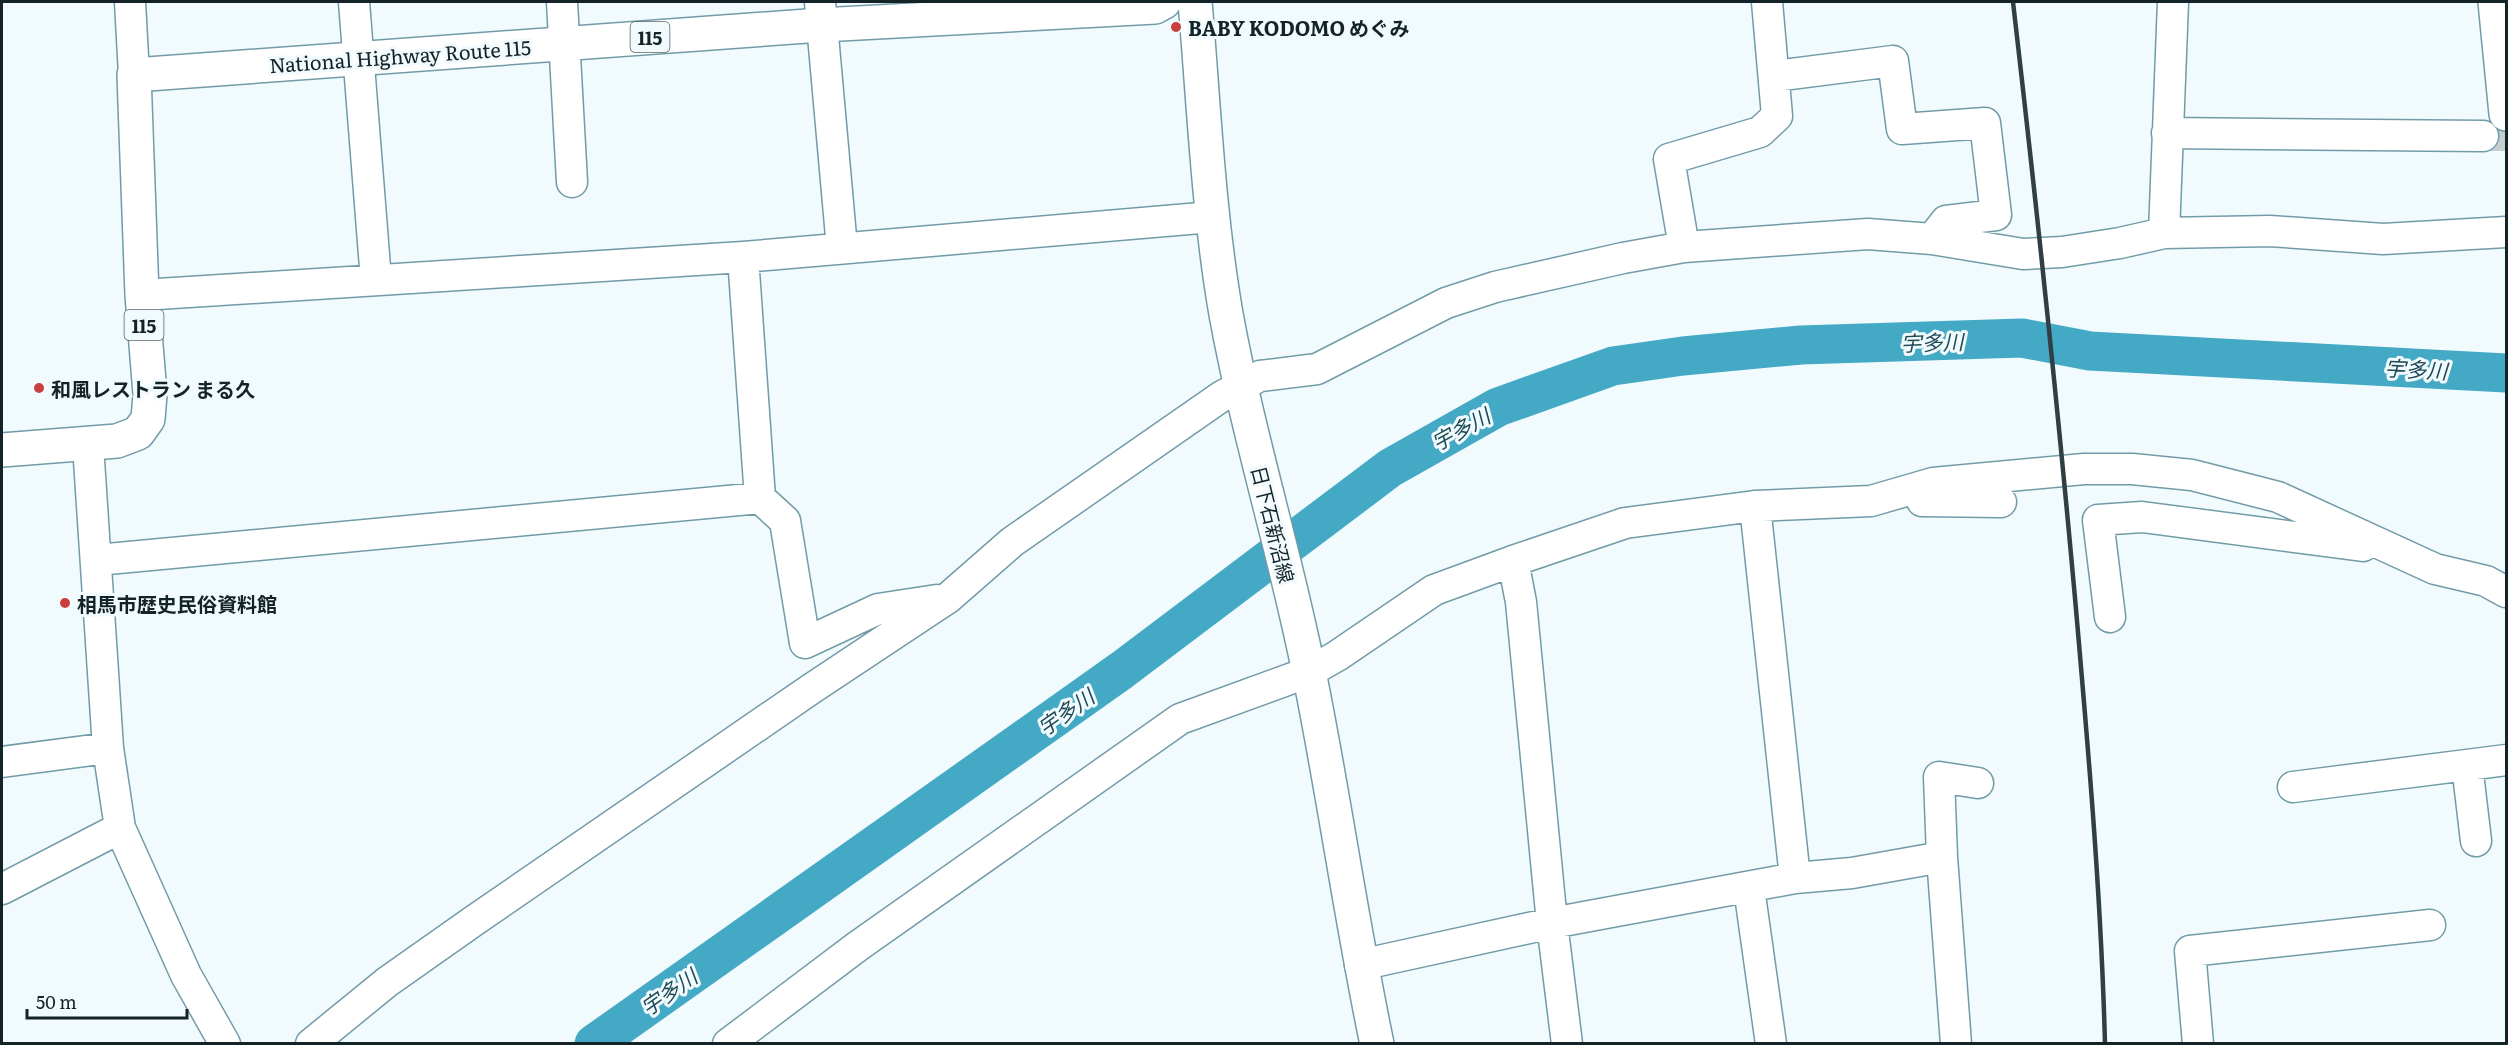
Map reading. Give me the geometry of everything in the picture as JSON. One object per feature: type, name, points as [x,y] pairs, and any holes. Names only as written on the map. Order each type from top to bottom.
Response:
[{"type":"main road","name":"National Highway Route 115","points":[[134,75],[564,43],[820,13],[1155,7],[1164,2]]},
{"type":"main road","name":"日下石新沼線","points":[[1195,2],[1212,217],[1227,315],[1241,391],[1306,658],[1360,965],[1377,1044]]},
{"type":"main road","points":[[2495,2],[2506,114]]},
{"type":"main road","name":"115","points":[[2,450],[117,441],[138,433],[148,419],[150,394],[142,295],[134,75]]},
{"type":"street","points":[[130,2],[134,75]]},
{"type":"street","points":[[354,2],[376,280]]},
{"type":"street","points":[[562,2],[572,182]]},
{"type":"street","points":[[1684,247],[1669,159],[1760,132],[1777,116],[1767,2]]},
{"type":"street","points":[[2164,232],[2173,2]]},
{"type":"street","points":[[820,13],[842,248]]},
{"type":"street","points":[[1775,76],[1893,61],[1902,129],[1985,123],[1996,215],[1946,221],[1932,239]]},
{"type":"street","points":[[2167,133],[2483,136]]},
{"type":"street","points":[[142,295],[743,257],[1212,217]]},
{"type":"street","points":[[311,1044],[387,982],[475,920],[811,689],[948,598],[1012,542],[1241,391],[1260,376],[1317,369],[1446,303],[1495,287],[1623,258],[1684,247],[1868,234],[1932,239],[2023,254],[2085,249],[2164,232],[2270,231],[2383,239],[2506,232]]},
{"type":"street","points":[[743,257],[760,498],[785,521],[805,643],[878,609],[948,598]]},
{"type":"street","points":[[88,444],[108,748],[120,828],[186,975],[225,1044]]},
{"type":"street","points":[[1870,501],[1933,483],[2084,469],[2132,469],[2192,475],[2278,497],[2434,569],[2486,581],[2506,592]]},
{"type":"street","points":[[97,560],[760,498]]},
{"type":"street","points":[[728,1044],[858,946],[1180,719],[1306,658],[1337,656],[1434,590],[1624,523],[1755,506],[1870,501],[2001,502]]},
{"type":"street","points":[[1755,506],[1795,878]]},
{"type":"street","points":[[2110,617],[2098,520],[2142,517],[2390,549]]},
{"type":"street","points":[[1513,561],[1521,602],[1552,922],[1567,1044]]},
{"type":"street","points":[[2,762],[108,748]]},
{"type":"street","points":[[2293,787],[2506,759]]},
{"type":"street","points":[[2467,765],[2476,841]]},
{"type":"street","points":[[1956,1044],[1942,857],[1939,777],[1978,783]]},
{"type":"street","points":[[2,890],[120,828]]},
{"type":"street","points":[[1360,965],[1552,922],[1795,878],[1852,873],[1942,857]]},
{"type":"street","points":[[1749,888],[1771,1044]]},
{"type":"street","points":[[2198,1044],[2190,951],[2430,924]]},
{"type":"waterway","name":"宇多川","points":[[594,1044],[1122,670],[1390,468],[1498,407],[1613,366],[1683,356],[1801,345],[2022,338],[2090,351],[2506,373]]},
{"type":"tunnel","points":[[2483,136],[2506,136]]},
{"type":"railway","points":[[2013,2],[2046,300],[2075,598],[2097,876],[2105,1044]]},
{"type":"place","name":"BABY KODOMO めぐみ","points":[[1176,27]]},
{"type":"place","name":"和風レストラン まる久","points":[[39,388]]},
{"type":"place","name":"相馬市歴史民俗資料館","points":[[65,603]]}]
